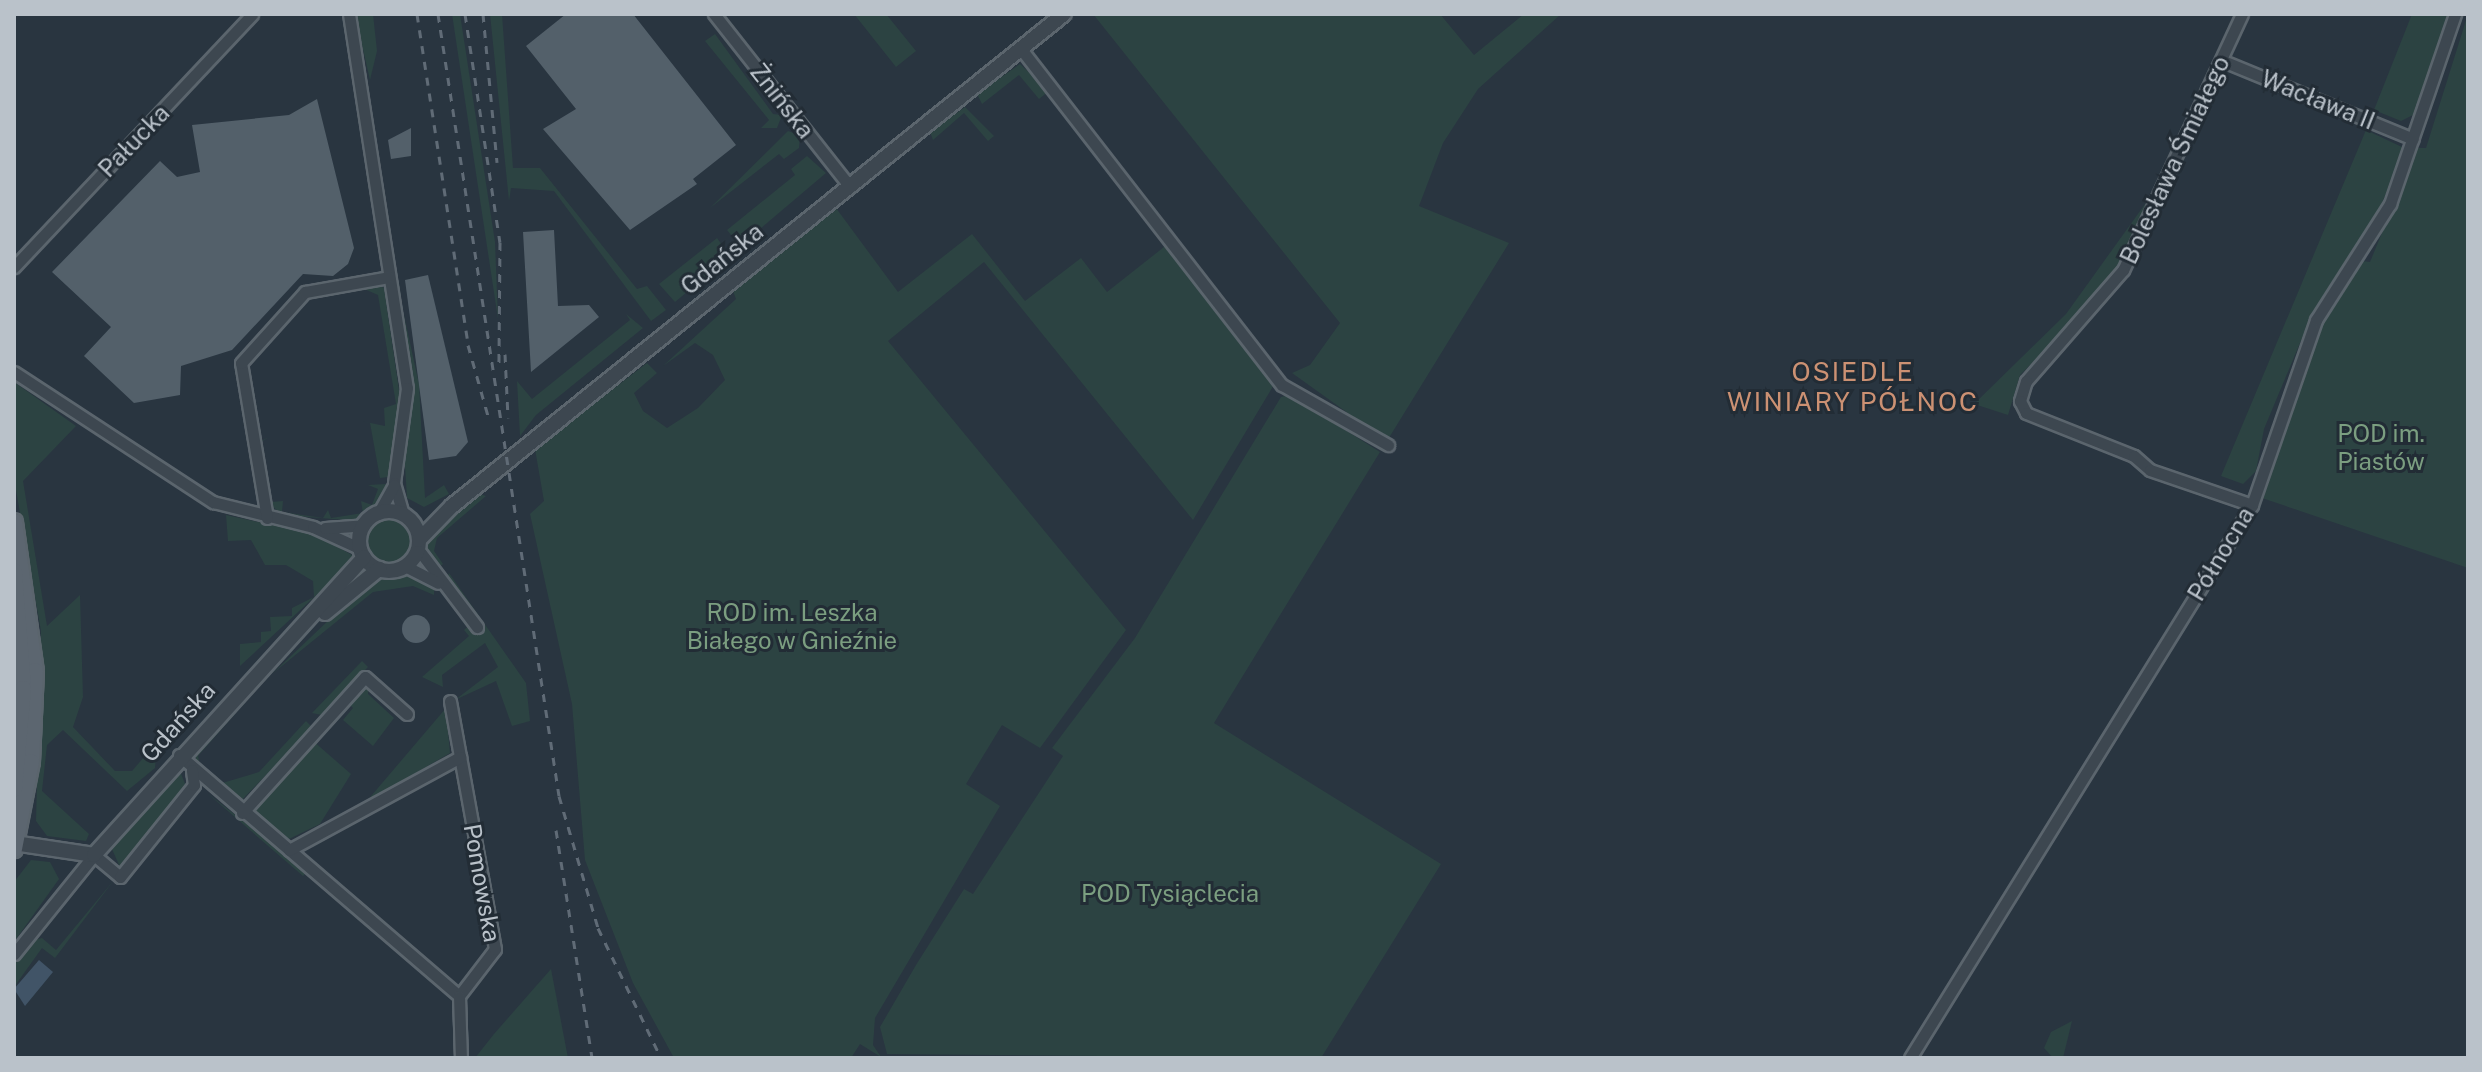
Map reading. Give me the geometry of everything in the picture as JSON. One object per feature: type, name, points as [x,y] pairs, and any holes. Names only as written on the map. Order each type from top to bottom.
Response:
[{"type":"main road","points":[[14,522],[35,671],[31,762],[14,845]]},
{"type":"main road","points":[[14,571],[23,689],[14,789]]},
{"type":"street","name":"Pałucka","points":[[14,267],[252,14]]},
{"type":"street","points":[[14,372],[213,502],[267,518],[313,527],[364,525],[378,514],[394,484],[407,388],[349,14]]},
{"type":"street","name":"Żnińska","points":[[714,14],[850,187]]},
{"type":"street","name":"Gdańska","points":[[418,545],[452,506],[1064,14]]},
{"type":"street","name":"Bolesława Śmiałego","points":[[2242,14],[2223,61],[2123,270],[2022,388],[2026,413],[2134,456],[2150,470],[2252,505]]},
{"type":"street","name":"Północna","points":[[1910,1058],[2252,505],[2316,320],[2384,214],[2455,14]]},
{"type":"street","points":[[1021,49],[1282,385],[1388,445]]},
{"type":"street","name":"Wacława II","points":[[2223,61],[2413,139]]},
{"type":"street","points":[[267,518],[241,363],[305,292],[389,277]]},
{"type":"street","points":[[394,484],[418,545],[442,585],[477,627]]},
{"type":"street","name":"Gdańska","points":[[405,517],[452,506]]},
{"type":"street","points":[[378,514],[405,517]]},
{"type":"street","points":[[362,553],[364,525]]},
{"type":"street","points":[[313,527],[362,553],[379,569],[405,566],[442,585]]},
{"type":"street","points":[[405,566],[418,545]]},
{"type":"street","name":"Gdańska","points":[[14,954],[179,755],[305,626],[362,553]]},
{"type":"street","name":"Gdańska","points":[[305,626],[379,569]]},
{"type":"street","points":[[242,813],[365,677],[407,714]]},
{"type":"street","name":"Pomowska","points":[[450,701],[495,953],[459,996]]},
{"type":"street","points":[[179,755],[192,770],[459,996],[461,1058]]},
{"type":"street","points":[[289,850],[460,757]]},
{"type":"street","points":[[14,845],[94,855],[120,877],[194,785],[192,770]]},
{"type":"green space","points":[[355,14],[373,14],[377,51],[370,80]]},
{"type":"green space","points":[[452,14],[460,14],[495,242],[498,319]]},
{"type":"green space","points":[[490,14],[502,14],[513,168],[540,168],[637,289],[647,286],[666,310],[651,321],[554,191],[511,188],[509,201]]},
{"type":"green space","points":[[854,14],[886,14],[916,51],[896,67]]},
{"type":"green space","points":[[1093,14],[1440,14],[1474,55],[1524,14],[1561,14],[1478,89],[1443,143],[1419,206],[1509,243],[1387,441],[1292,373],[1310,365],[1340,323]]},
{"type":"green space","points":[[2412,14],[2449,14],[2417,113],[2401,121],[2374,110]]},
{"type":"green space","name":"POD im. Piastów","points":[[2468,14],[2468,568],[2259,497],[2320,325],[2362,261],[2370,262],[2417,148],[2426,148]]},
{"type":"green space","points":[[715,34],[773,114],[782,115],[777,128],[761,128],[769,120],[705,41]]},
{"type":"green space","points":[[1020,64],[1049,91],[1039,99],[1019,75],[982,104],[977,94]]},
{"type":"green space","points":[[965,107],[994,136],[988,141],[964,113],[933,140],[930,132]]},
{"type":"green space","points":[[2366,130],[2404,148],[2382,204],[2310,319],[2264,429],[2256,471],[2243,484],[2221,476]]},
{"type":"green space","points":[[788,131],[800,135],[799,148],[784,159],[779,154],[710,208]]},
{"type":"green space","points":[[807,156],[826,173],[740,246],[727,230],[795,175],[791,169]]},
{"type":"green space","points":[[2153,193],[2117,268],[2086,310],[2020,375],[2008,415],[1974,404],[2066,314]]},
{"type":"green space","name":"ROD im. Leszka Białego w Gnieźnie","points":[[836,208],[898,292],[972,234],[1025,301],[1081,258],[1107,292],[1169,243],[1278,378],[1193,520],[984,262],[888,341],[1126,630],[1040,748],[1002,725],[966,784],[1000,806],[875,1018],[873,1045],[881,1057],[860,1044],[851,1058],[674,1058],[633,983],[585,860],[572,704],[530,514],[544,501],[535,449],[647,363],[657,373],[634,393],[643,411],[667,428],[698,408],[725,380],[713,355],[695,343],[663,366],[736,299],[733,291]]},
{"type":"green space","points":[[717,238],[730,256],[675,302],[659,284]]},
{"type":"green space","points":[[396,279],[419,384],[425,498],[444,485],[449,494],[424,507],[407,498],[404,450],[413,386]]},
{"type":"green space","points":[[374,283],[384,288],[400,397],[388,477],[380,478],[370,423],[361,421],[385,426],[384,408],[396,404],[378,295],[362,288]]},
{"type":"green space","points":[[626,314],[643,328],[536,415],[520,436],[517,381],[532,399],[630,320]]},
{"type":"green space","points":[[14,382],[76,426],[23,481],[47,626],[80,595],[83,697],[73,727],[115,771],[132,771],[144,757],[141,749],[156,757],[155,768],[127,791],[63,730],[47,745],[42,791],[89,834],[86,841],[47,836],[36,821],[41,631],[14,479]]},
{"type":"green space","name":"POD Tysiąclecia","points":[[1290,395],[1380,452],[1214,723],[1441,864],[1321,1058],[887,1054],[880,1027],[916,965],[964,889],[973,894],[1063,756],[1052,748],[1135,638],[1281,397]]},
{"type":"green space","points":[[269,437],[261,442],[271,502],[283,501],[282,512],[323,518],[328,510],[331,518],[363,513],[361,501],[372,505],[378,489],[368,485],[386,484],[384,497],[358,521],[282,515],[270,504],[259,442]]},
{"type":"green space","points":[[480,494],[486,496],[437,538],[434,551],[443,564],[437,569],[424,543]]},
{"type":"green space","points":[[226,515],[315,534],[352,555],[353,561],[240,666],[240,644],[261,642],[261,632],[271,631],[270,617],[292,616],[292,608],[314,597],[313,581],[286,565],[265,565],[251,540],[228,541]]},
{"type":"green space","points":[[389,519],[405,526],[412,542],[405,558],[389,565],[373,558],[366,542],[373,526]]},
{"type":"green space","points":[[407,573],[434,587],[434,595],[413,586],[373,592],[272,674],[372,579]]},
{"type":"green space","points":[[449,573],[526,683],[530,721],[512,726],[496,681],[455,700],[498,667],[485,643],[442,675],[443,687],[422,677],[469,636],[464,630],[474,621],[446,581]]},
{"type":"green space","points":[[362,661],[368,667],[322,715],[312,713]]},
{"type":"green space","points":[[264,681],[198,756],[201,770],[219,784],[259,772],[306,721],[312,727],[240,802],[198,770],[195,754]]},
{"type":"green space","points":[[369,685],[368,694],[394,718],[373,746],[343,720],[353,708],[348,703]]},
{"type":"green space","points":[[446,708],[450,753],[366,802]]},
{"type":"green space","points":[[312,740],[351,774],[320,824],[289,839],[251,811]]},
{"type":"green space","points":[[179,769],[186,786],[120,867],[111,847]]},
{"type":"green space","points":[[207,793],[308,871],[303,876]]},
{"type":"green space","points":[[31,860],[50,862],[59,879],[14,942],[14,882]]},
{"type":"green space","points":[[114,880],[55,958],[42,948],[14,987],[14,965],[33,940],[42,938],[56,950]]},
{"type":"green space","points":[[551,969],[568,1058],[475,1058],[494,1034]]},
{"type":"green space","points":[[2072,1021],[2063,1058],[2053,1058],[2044,1048],[2051,1032]]},
{"type":"water","points":[[39,960],[53,972],[25,1006],[14,989]]},
{"type":"building","points":[[566,14],[633,14],[736,145],[693,179],[697,184],[630,230],[543,129],[576,109],[526,46]]},
{"type":"building","points":[[317,99],[354,248],[348,264],[333,276],[303,274],[232,350],[181,366],[180,395],[134,403],[84,356],[111,327],[52,272],[160,161],[177,177],[200,172],[192,125],[289,115]]},
{"type":"building","points":[[411,128],[411,156],[391,159],[388,140]]},
{"type":"building","points":[[554,230],[558,306],[589,305],[599,317],[531,372],[523,232]]},
{"type":"building","points":[[428,275],[468,442],[456,456],[429,460],[405,280]]},
{"type":"building","points":[[416,615],[426,619],[430,629],[426,639],[416,643],[406,639],[402,629],[406,619]]},
{"type":"railway","points":[[417,14],[468,345],[489,419]]},
{"type":"railway","points":[[438,14],[559,796],[598,928],[661,1058]]},
{"type":"railway","points":[[465,14],[500,242],[499,367]]},
{"type":"railway","points":[[483,14],[497,162]]},
{"type":"railway","points":[[505,354],[508,418]]},
{"type":"railway","points":[[556,830],[592,1058]]},
{"type":"district","name":"OSIEDLE WINIARY PÓŁNOC","points":[[1853,387]]}]
